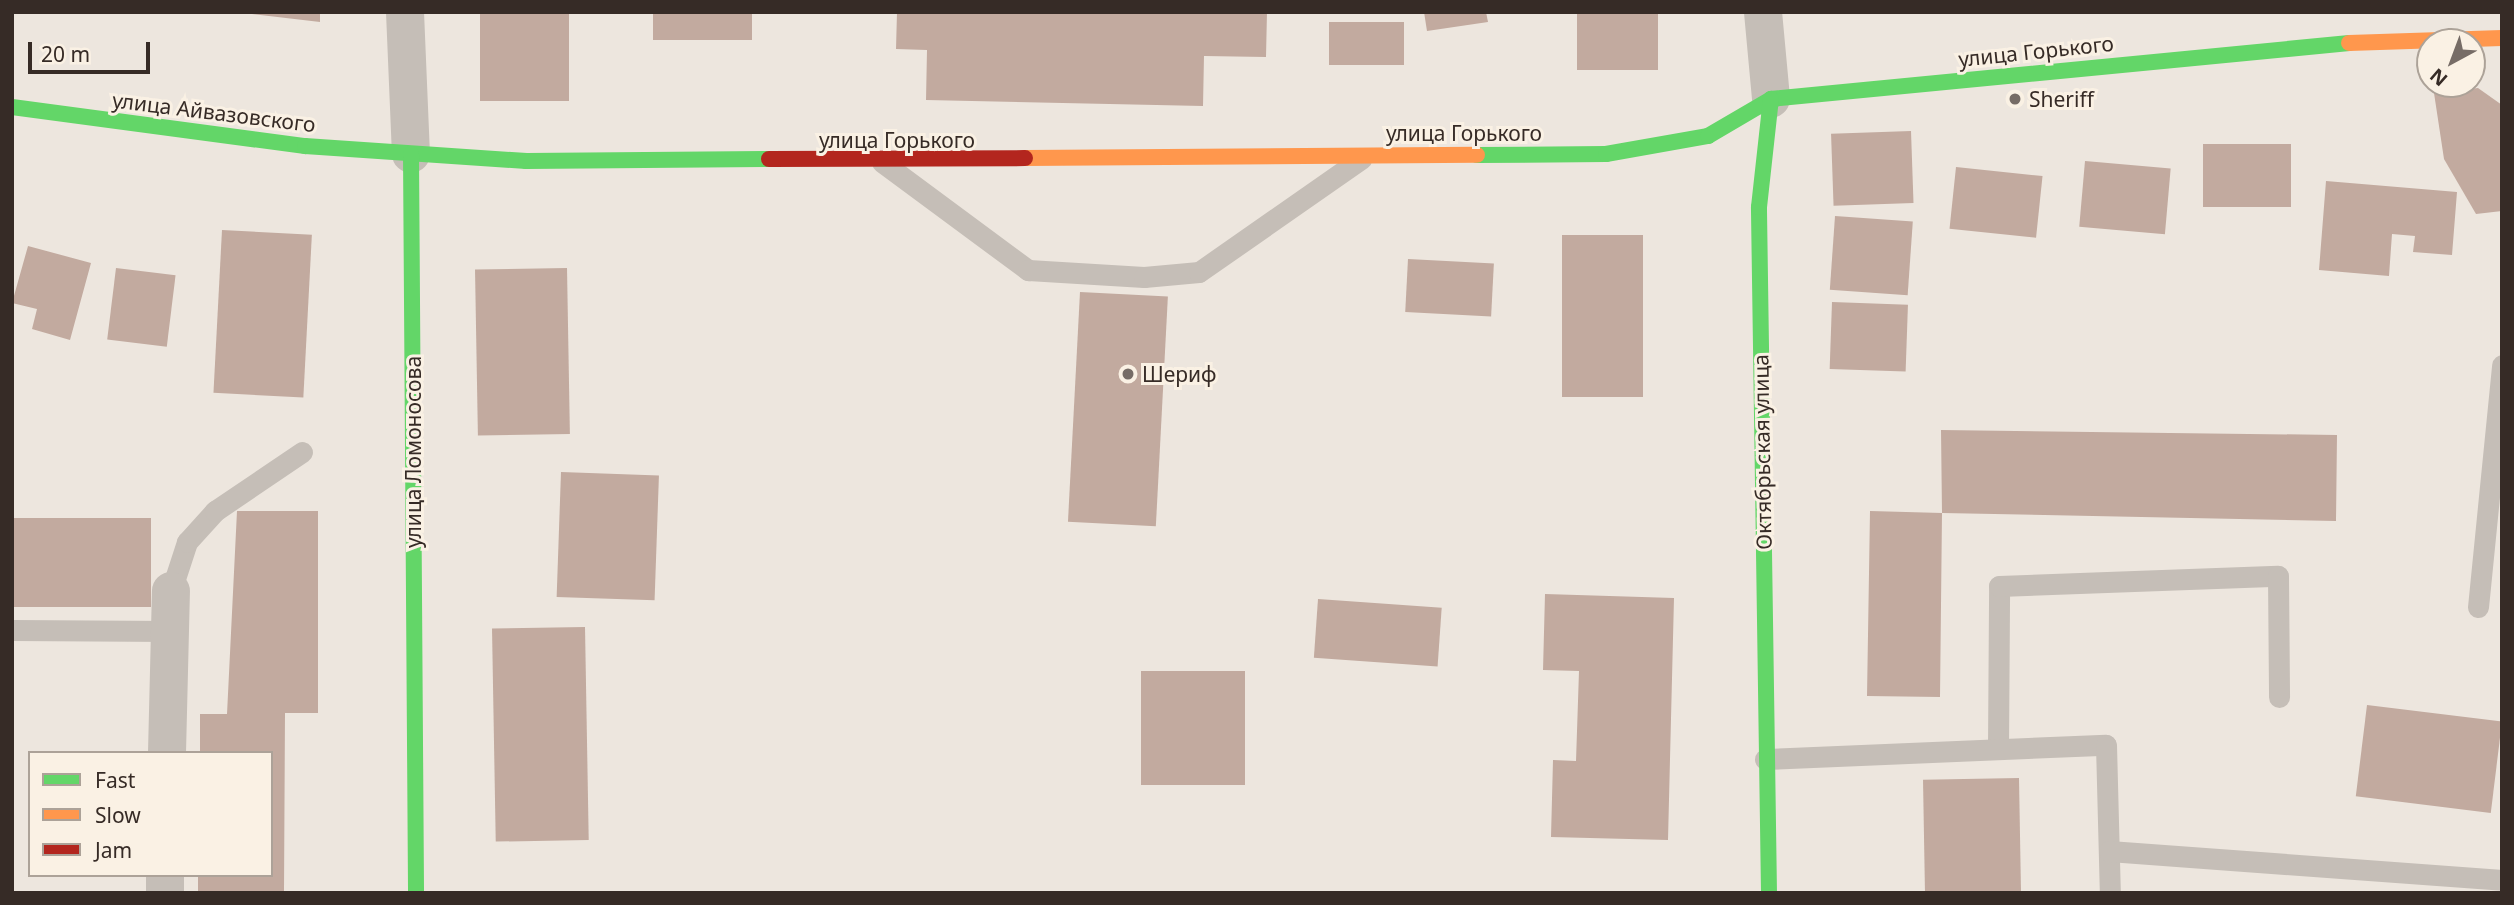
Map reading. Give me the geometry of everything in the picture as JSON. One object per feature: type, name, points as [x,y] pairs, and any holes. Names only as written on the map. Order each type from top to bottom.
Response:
[{"type":"street","name":"улица Ломоносова","points":[[405,12],[411,155],[416,893]]},
{"type":"street","name":"Октябрьская улица","points":[[1763,12],[1770,99],[1759,207],[1769,893]]},
{"type":"street","name":"улица Горького","points":[[411,155],[882,162],[1606,154],[1708,136],[1770,99],[2322,44],[2502,38]]},
{"type":"street","name":"улица Айвазовского","points":[[12,107],[411,155]]},
{"type":"street","points":[[167,751],[171,591]]},
{"type":"lane","points":[[882,162],[1028,270],[1144,277],[1199,272],[1368,155]]},
{"type":"lane","points":[[2479,607],[2502,365]]},
{"type":"lane","points":[[171,591],[187,542],[215,511],[302,452]]},
{"type":"lane","points":[[1998,747],[1999,586],[2278,576],[2280,697]]},
{"type":"lane","points":[[12,630],[170,631]]},
{"type":"lane","points":[[1765,759],[1998,747],[2106,745],[2110,893]]},
{"type":"lane","points":[[2109,851],[2502,880]]},
{"type":"building","points":[[236,12],[320,12],[320,22]]},
{"type":"building","points":[[480,12],[569,12],[569,101],[480,101]]},
{"type":"building","points":[[653,12],[752,12],[752,40],[653,40]]},
{"type":"building","points":[[897,12],[1267,12],[1266,57],[1204,56],[1203,106],[926,100],[927,50],[896,49]]},
{"type":"building","points":[[1424,12],[1486,12],[1488,22],[1427,31]]},
{"type":"building","points":[[1577,12],[1658,12],[1658,70],[1577,70]]},
{"type":"building","points":[[1329,22],[1404,22],[1404,65],[1329,65]]},
{"type":"building","points":[[2486,94],[2502,105],[2502,211],[2476,214],[2444,159],[2435,98],[2486,98]]},
{"type":"building","points":[[1911,131],[1914,203],[1834,206],[1831,134]]},
{"type":"building","points":[[2203,144],[2291,144],[2291,207],[2203,207]]},
{"type":"building","points":[[2085,161],[2171,168],[2165,234],[2079,227]]},
{"type":"building","points":[[1956,167],[2043,176],[2036,238],[1950,229]]},
{"type":"building","points":[[2326,181],[2457,192],[2452,255],[2413,252],[2415,236],[2392,234],[2389,276],[2319,270]]},
{"type":"building","points":[[1835,216],[1913,221],[1908,295],[1830,290]]},
{"type":"building","points":[[222,230],[312,235],[303,397],[213,393]]},
{"type":"building","points":[[1562,235],[1643,235],[1643,397],[1562,397]]},
{"type":"building","points":[[28,246],[91,263],[70,340],[32,329],[37,309],[12,303]]},
{"type":"building","points":[[1408,259],[1494,264],[1491,316],[1405,312]]},
{"type":"building","points":[[116,268],[176,275],[167,347],[107,339]]},
{"type":"building","points":[[567,268],[570,434],[478,436],[475,270]]},
{"type":"building","points":[[1080,292],[1168,297],[1156,526],[1068,522]]},
{"type":"building","points":[[1832,302],[1908,305],[1906,372],[1830,369]]},
{"type":"building","points":[[1941,430],[2337,435],[2336,521],[1942,513]]},
{"type":"building","points":[[561,472],[659,475],[655,600],[557,597]]},
{"type":"building","points":[[237,511],[318,511],[318,713],[285,713],[284,893],[198,893],[198,877],[273,877],[273,751],[200,751],[200,714],[227,714]]},
{"type":"building","points":[[1870,511],[1942,513],[1940,697],[1867,696]]},
{"type":"building","points":[[12,518],[151,518],[151,607],[12,607]]},
{"type":"building","points":[[1545,594],[1674,598],[1668,840],[1551,837],[1553,760],[1576,761],[1579,671],[1543,670]]},
{"type":"building","points":[[1318,599],[1442,608],[1438,667],[1314,658]]},
{"type":"building","points":[[585,627],[589,840],[496,842],[492,629]]},
{"type":"building","points":[[1141,671],[1245,671],[1245,785],[1141,785]]},
{"type":"building","points":[[2367,705],[2502,722],[2491,813],[2356,796]]},
{"type":"building","points":[[2019,778],[2021,893],[1925,893],[1923,780]]},
{"type":"traffic: fast","points":[[1477,155],[1606,154],[1708,136],[1771,99],[2349,43]]},
{"type":"traffic: fast","points":[[1769,893],[1759,207],[1771,99]]},
{"type":"traffic: fast","points":[[12,107],[305,146],[526,161],[769,159]]},
{"type":"traffic: fast","points":[[411,154],[416,893]]},
{"type":"traffic: slow","points":[[2349,43],[2502,38]]},
{"type":"traffic: slow","points":[[1025,158],[1477,155]]},
{"type":"traffic: jam","points":[[769,159],[1025,158]]},
{"type":"place","name":"Sheriff","points":[[2015,99]]},
{"type":"place","name":"Шериф","points":[[1128,374]]}]
